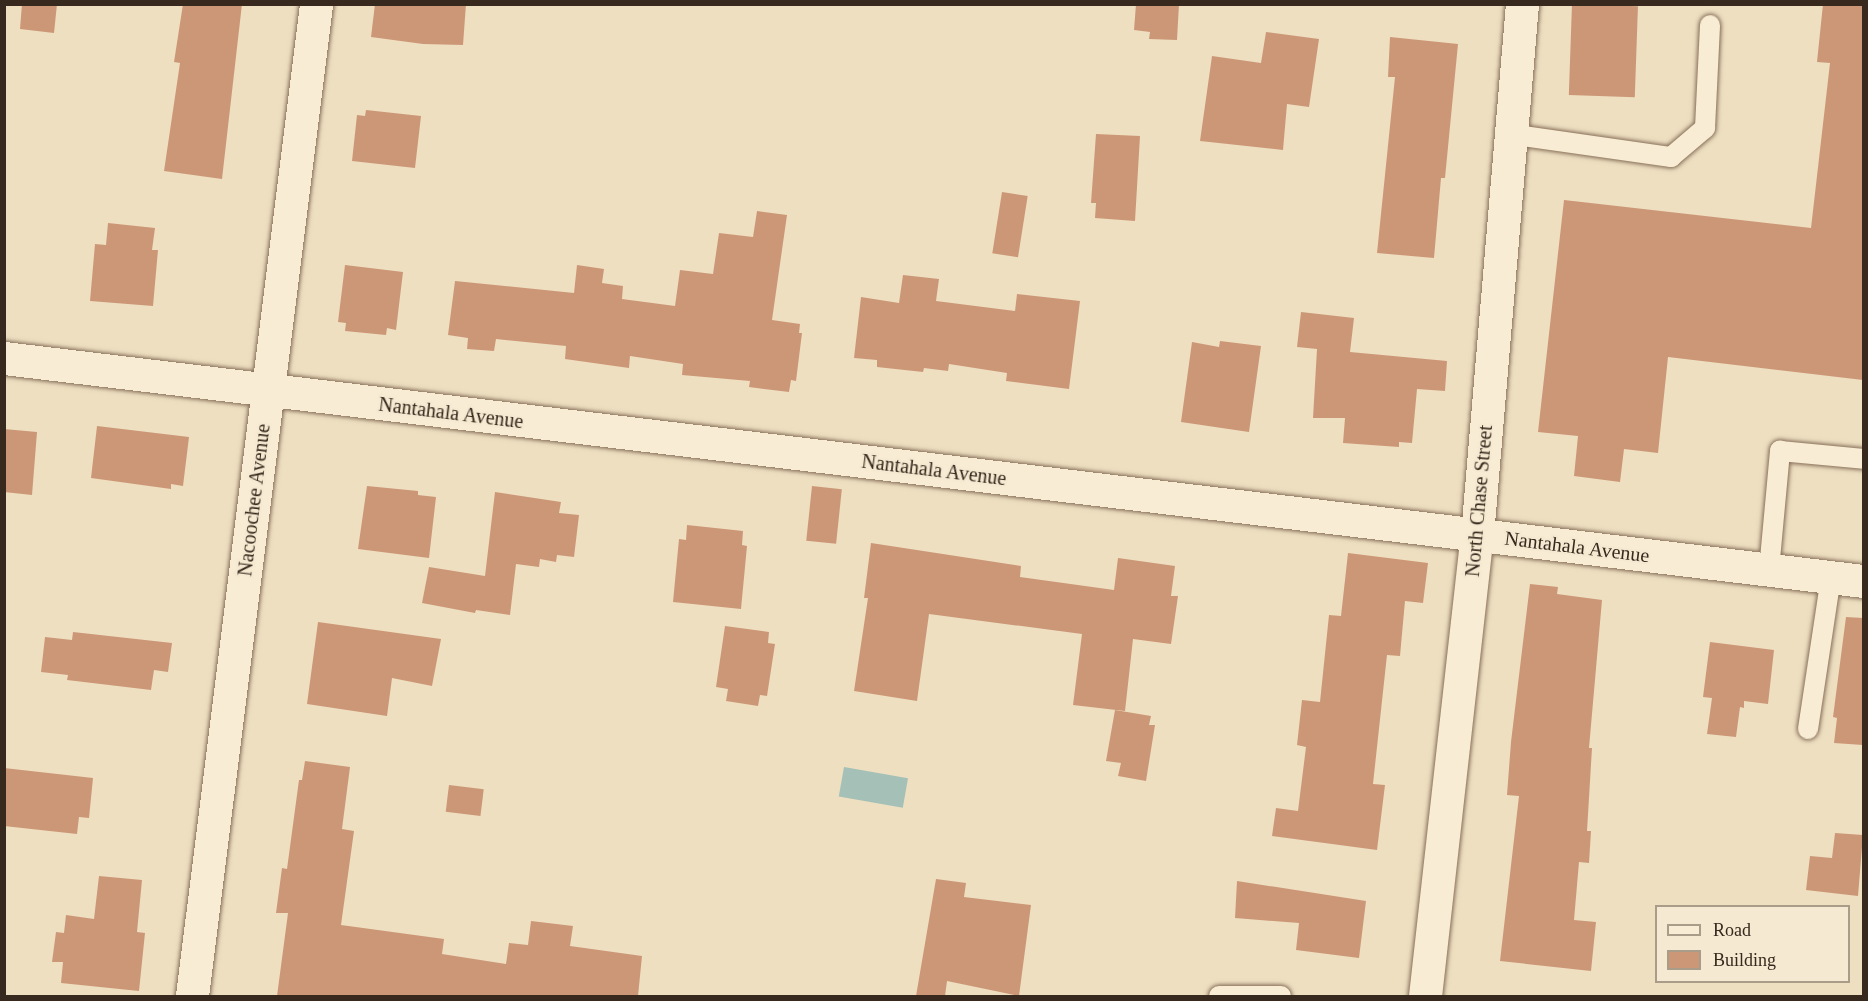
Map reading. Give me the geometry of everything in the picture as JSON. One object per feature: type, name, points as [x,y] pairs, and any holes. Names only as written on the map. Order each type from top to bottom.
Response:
[{"type":"street","name":"Nacoochee Avenue","points":[[192,996],[316,4]]},
{"type":"street","name":"North Chase Street","points":[[1425,996],[1477,535],[1509,134],[1522,4]]},
{"type":"street","name":"Nantahala Avenue","points":[[4,358],[1863,581]]},
{"type":"lane","points":[[1509,134],[1671,157],[1705,128],[1710,25]]},
{"type":"lane","points":[[1769,570],[1780,451],[1863,459]]},
{"type":"lane","points":[[1808,729],[1832,577]]},
{"type":"lane","points":[[1220,996],[1281,996]]},
{"type":"water","points":[[844,767],[908,778],[903,808],[839,797]]},
{"type":"building","points":[[22,4],[57,4],[54,33],[20,29]]},
{"type":"building","points":[[183,4],[242,4],[222,179],[164,171],[180,63],[174,62]]},
{"type":"building","points":[[375,4],[466,4],[463,45],[423,44],[371,37]]},
{"type":"building","points":[[1136,4],[1179,4],[1177,40],[1149,39],[1150,32],[1134,30]]},
{"type":"building","points":[[1572,4],[1638,6],[1635,97],[1569,95]]},
{"type":"building","points":[[1823,4],[1863,4],[1863,380],[1668,357],[1658,453],[1624,449],[1620,482],[1574,476],[1578,436],[1538,432],[1564,200],[1811,228],[1830,63],[1817,62]]},
{"type":"building","points":[[1266,32],[1319,39],[1309,107],[1287,104],[1283,150],[1200,141],[1212,56],[1261,63]]},
{"type":"building","points":[[1390,37],[1458,44],[1445,178],[1441,178],[1434,258],[1377,253],[1395,77],[1388,77]]},
{"type":"building","points":[[366,110],[421,116],[415,168],[352,161],[357,115],[365,116]]},
{"type":"building","points":[[1096,134],[1140,136],[1135,221],[1095,218],[1096,203],[1091,203]]},
{"type":"building","points":[[1002,192],[1028,196],[1018,257],[992,253]]},
{"type":"building","points":[[757,211],[787,215],[772,320],[800,324],[799,333],[802,333],[796,381],[791,380],[789,392],[749,387],[750,381],[682,375],[683,364],[630,356],[629,368],[565,359],[566,346],[496,339],[494,351],[467,349],[468,338],[448,335],[455,281],[574,293],[577,265],[604,269],[602,283],[623,286],[622,299],[675,306],[680,270],[713,274],[719,233],[753,237]]},
{"type":"building","points":[[108,223],[155,228],[152,250],[158,250],[153,306],[90,301],[95,244],[106,245]]},
{"type":"building","points":[[345,265],[403,272],[396,330],[387,328],[386,335],[345,331],[346,323],[338,322]]},
{"type":"building","points":[[903,275],[939,279],[936,301],[1015,311],[1017,294],[1080,301],[1069,389],[1006,381],[1007,373],[949,364],[948,371],[924,368],[923,372],[877,367],[877,360],[854,358],[861,297],[899,303]]},
{"type":"building","points":[[1301,312],[1354,318],[1350,352],[1447,361],[1445,391],[1417,389],[1412,443],[1399,442],[1399,447],[1343,443],[1345,418],[1313,418],[1317,349],[1297,347]]},
{"type":"building","points":[[1220,341],[1261,346],[1249,432],[1181,422],[1192,342],[1219,347]]},
{"type":"building","points":[[97,426],[189,437],[183,486],[171,484],[171,489],[91,478]]},
{"type":"building","points":[[4,429],[37,432],[32,495],[4,492]]},
{"type":"building","points":[[367,486],[418,491],[418,495],[436,497],[429,558],[358,549]]},
{"type":"building","points":[[812,486],[842,489],[836,544],[806,541]]},
{"type":"building","points":[[495,492],[561,502],[559,513],[579,515],[574,557],[557,555],[556,562],[540,559],[539,567],[516,564],[510,615],[476,610],[475,613],[422,603],[429,567],[485,576]]},
{"type":"building","points":[[687,525],[743,531],[742,545],[747,546],[741,609],[673,602],[679,539],[686,540]]},
{"type":"building","points":[[871,543],[1021,566],[1020,577],[1114,590],[1118,558],[1175,566],[1171,596],[1178,596],[1171,644],[1133,639],[1125,711],[1073,705],[1082,634],[929,614],[917,701],[854,691],[868,598],[864,598]]},
{"type":"building","points":[[1348,553],[1428,563],[1423,603],[1405,601],[1400,656],[1387,655],[1373,784],[1385,785],[1377,850],[1272,836],[1276,808],[1298,811],[1306,747],[1297,745],[1302,700],[1320,702],[1329,615],[1341,616]]},
{"type":"building","points":[[1530,584],[1558,587],[1557,594],[1602,600],[1589,748],[1592,748],[1587,831],[1591,831],[1589,863],[1579,862],[1574,920],[1596,922],[1591,971],[1500,961],[1519,796],[1507,795],[1511,742]]},
{"type":"building","points":[[1846,617],[1863,618],[1863,745],[1834,743],[1837,718],[1833,717]]},
{"type":"building","points":[[318,622],[441,639],[432,686],[392,678],[387,716],[307,704]]},
{"type":"building","points":[[725,626],[769,632],[768,643],[775,644],[767,696],[760,695],[758,706],[726,701],[728,689],[716,687]]},
{"type":"building","points":[[73,632],[172,643],[168,672],[154,670],[151,690],[67,680],[68,675],[41,672],[45,637],[72,640]]},
{"type":"building","points":[[1710,642],[1774,650],[1768,704],[1744,701],[1744,708],[1740,707],[1736,737],[1707,734],[1712,698],[1703,697]]},
{"type":"building","points":[[1115,710],[1151,716],[1149,725],[1155,725],[1146,781],[1118,776],[1121,763],[1106,761]]},
{"type":"building","points":[[305,761],[350,767],[342,829],[354,831],[341,925],[444,939],[442,954],[506,964],[509,943],[528,945],[531,921],[573,926],[570,946],[642,956],[638,996],[277,996],[288,913],[276,913],[282,868],[287,869],[299,780],[302,780]]},
{"type":"building","points":[[4,768],[93,778],[89,818],[79,817],[77,834],[4,826]]},
{"type":"building","points":[[449,785],[484,789],[480,816],[446,812]]},
{"type":"building","points":[[1835,833],[1863,835],[1858,896],[1806,890],[1810,856],[1832,858]]},
{"type":"building","points":[[99,876],[142,880],[137,932],[145,933],[139,991],[61,983],[63,962],[52,962],[56,932],[64,933],[66,915],[94,919]]},
{"type":"building","points":[[936,879],[966,883],[964,897],[1031,905],[1019,996],[947,981],[945,996],[916,996]]},
{"type":"building","points":[[1237,881],[1366,901],[1359,958],[1296,950],[1299,923],[1235,918]]}]
